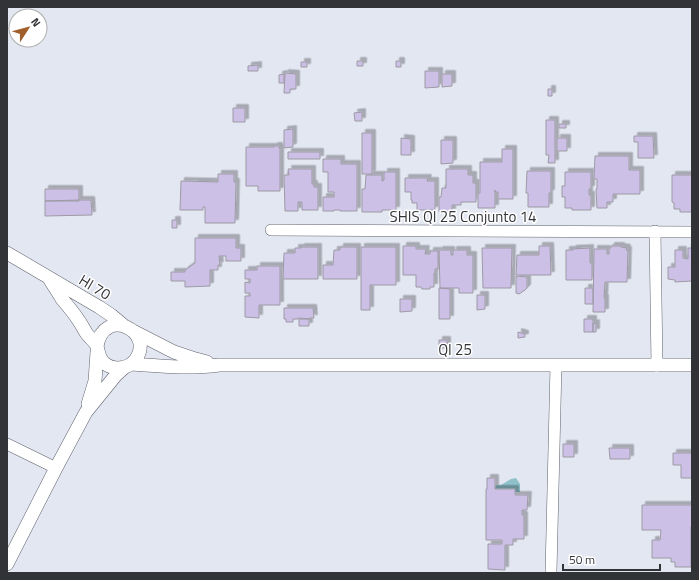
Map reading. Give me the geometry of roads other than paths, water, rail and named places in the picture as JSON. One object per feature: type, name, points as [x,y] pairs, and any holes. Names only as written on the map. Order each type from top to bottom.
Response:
[{"type":"street","name":"SHIS QI 25 Conjunto 14","points":[[271,230],[692,232]]},
{"type":"street","points":[[655,231],[657,366]]},
{"type":"street","name":"HI 70","points":[[7,253],[99,307],[128,328]]},
{"type":"street","name":"HI 70","points":[[49,278],[63,300],[79,320],[97,349]]},
{"type":"street","points":[[9,557],[86,412],[113,378],[136,360],[140,348],[139,342],[137,336],[128,328],[117,325],[111,326],[105,329],[98,340],[95,381],[86,412]]},
{"type":"street","name":"QI 25","points":[[128,328],[174,352],[219,365]]},
{"type":"street","points":[[97,349],[100,358],[111,367],[118,368],[128,366]]},
{"type":"street","points":[[551,572],[556,365]]},
{"type":"street","name":"QI 25","points":[[128,366],[692,365]]},
{"type":"street","points":[[7,444],[56,468]]},
{"type":"water","points":[[516,478],[520,484],[520,492],[489,492],[489,486],[501,485],[511,479]]}]
